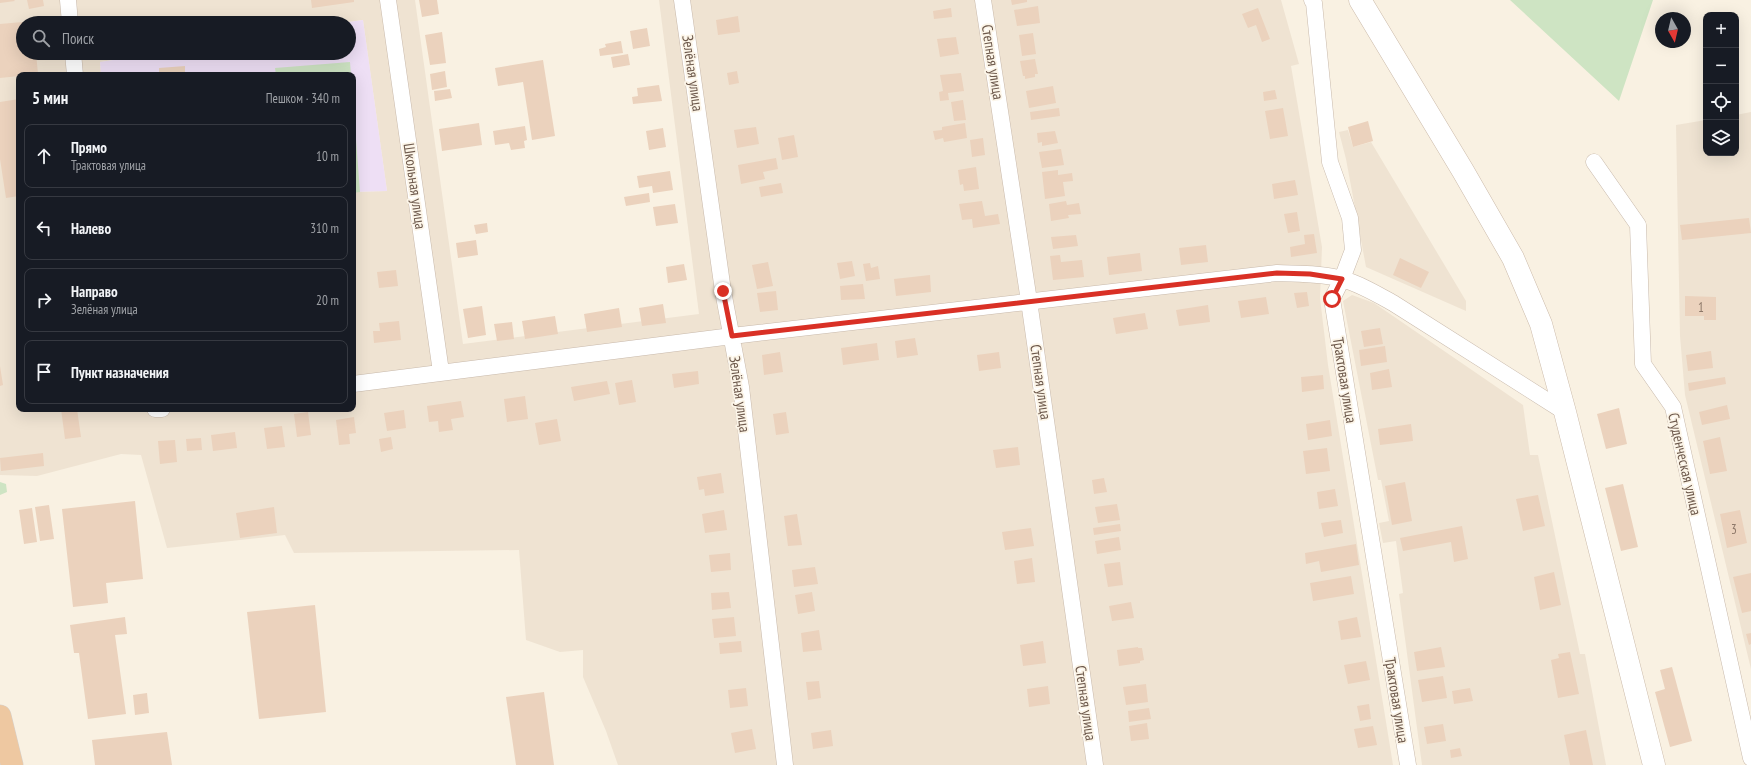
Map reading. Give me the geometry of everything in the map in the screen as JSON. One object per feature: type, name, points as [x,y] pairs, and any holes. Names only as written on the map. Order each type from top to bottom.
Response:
[{"type":"highway","points":[[0,716],[12,765]]},
{"type":"main road","points":[[1360,0],[1463,171],[1513,258],[1541,324],[1565,412],[1654,765]]},
{"type":"street","points":[[68,0],[69,16]]},
{"type":"street","name":"Школьная улица","points":[[388,0],[441,372]]},
{"type":"street","name":"Зелёная улица","points":[[682,0],[723,291],[741,387],[785,765]]},
{"type":"street","name":"Степная улица","points":[[983,0],[1029,301],[1095,765]]},
{"type":"street","name":"Трактовая улица","points":[[1314,1],[1330,162],[1350,218],[1353,250],[1342,279],[1332,299],[1408,765]]},
{"type":"street","points":[[74,60],[75,72]]},
{"type":"street","name":"Студенческая улица","points":[[1594,162],[1638,225],[1643,364],[1673,408],[1751,758]]},
{"type":"street","points":[[356,384],[732,336],[1277,273],[1310,274],[1342,279],[1369,290],[1393,303],[1565,412]]},
{"type":"shaded area","points":[[0,0],[415,0],[463,344],[699,314],[659,0],[1281,0],[1299,64],[1291,66],[1322,247],[1320,298],[1328,365],[1393,765],[618,765],[606,731],[583,677],[583,650],[560,652],[526,640],[519,550],[294,553],[285,535],[167,548],[141,455],[121,454],[37,476],[0,475]]},
{"type":"shaded area","points":[[363,20],[387,191],[356,192],[356,72],[101,72],[100,62],[113,60],[356,60],[356,21]]},
{"type":"shaded area","points":[[1751,112],[1751,669],[1685,395],[1680,336],[1676,125],[1703,120],[1703,156],[1739,156],[1739,114]]},
{"type":"shaded area","points":[[1348,130],[1353,147],[1371,142],[1466,301],[1466,311],[1366,267],[1346,159],[1339,132]]},
{"type":"shaded area","points":[[1352,295],[1374,303],[1523,405],[1530,455],[1538,455],[1580,654],[1585,654],[1606,765],[1422,765],[1399,594],[1403,593],[1396,541],[1383,543],[1379,523],[1389,521],[1381,480],[1378,480],[1343,301]]},
{"type":"green space","points":[[1510,0],[1653,0],[1619,101]]},
{"type":"green space","points":[[350,62],[351,72],[276,72],[275,68]]},
{"type":"green space","points":[[356,139],[360,192],[356,193]]},
{"type":"green space","points":[[0,482],[6,484],[7,492],[0,495]]},
{"type":"building","points":[[0,0],[14,0],[15,1],[0,3]]},
{"type":"building","points":[[27,0],[43,0],[44,6],[29,9]]},
{"type":"building","points":[[311,0],[354,0],[354,2],[312,8]]},
{"type":"building","points":[[419,0],[437,0],[439,14],[422,17]]},
{"type":"building","points":[[1011,0],[1027,0],[1027,2],[1012,5]]},
{"type":"building","points":[[1038,6],[1040,23],[1017,26],[1014,10]]},
{"type":"building","points":[[951,8],[952,17],[934,19],[933,11]]},
{"type":"building","points":[[1258,8],[1270,39],[1262,42],[1256,25],[1248,28],[1242,14]]},
{"type":"building","points":[[738,16],[740,32],[718,35],[716,20]]},
{"type":"building","points":[[16,23],[16,60],[37,60],[38,72],[16,72],[16,76],[0,78],[0,24]]},
{"type":"building","points":[[647,28],[650,46],[633,49],[630,31]]},
{"type":"building","points":[[442,32],[446,63],[430,65],[425,35]]},
{"type":"building","points":[[1033,33],[1036,54],[1022,56],[1019,35]]},
{"type":"building","points":[[956,37],[959,54],[940,57],[937,39]]},
{"type":"building","points":[[621,41],[623,53],[600,56],[599,49],[606,47],[605,44]]},
{"type":"building","points":[[628,54],[630,65],[613,68],[611,57]]},
{"type":"building","points":[[1035,59],[1038,74],[1035,74],[1035,77],[1025,79],[1020,61]]},
{"type":"building","points":[[543,60],[555,136],[532,140],[523,82],[498,86],[495,68]]},
{"type":"building","points":[[185,66],[185,72],[159,72],[159,68]]},
{"type":"building","points":[[445,71],[447,87],[432,90],[430,74]]},
{"type":"building","points":[[737,71],[739,83],[729,85],[727,73]]},
{"type":"building","points":[[961,73],[964,91],[948,93],[949,100],[940,101],[939,92],[943,91],[940,75]]},
{"type":"building","points":[[659,85],[662,101],[633,104],[632,97],[638,96],[637,88]]},
{"type":"building","points":[[1053,86],[1056,103],[1029,108],[1026,91]]},
{"type":"building","points":[[450,89],[452,98],[435,101],[434,91]]},
{"type":"building","points":[[1275,90],[1277,99],[1264,101],[1263,92]]},
{"type":"building","points":[[16,99],[16,196],[6,198],[0,159],[0,102]]},
{"type":"building","points":[[963,100],[966,120],[954,121],[951,102]]},
{"type":"building","points":[[1059,108],[1060,116],[1031,120],[1030,112]]},
{"type":"building","points":[[1283,108],[1288,136],[1270,139],[1265,111]]},
{"type":"building","points":[[1368,121],[1373,141],[1353,147],[1348,127]]},
{"type":"building","points":[[479,123],[482,145],[442,151],[439,129]]},
{"type":"building","points":[[965,123],[967,138],[944,142],[943,138],[935,140],[933,131],[942,130],[942,127]]},
{"type":"building","points":[[525,126],[527,140],[524,141],[525,148],[511,150],[509,143],[495,145],[493,131]]},
{"type":"building","points":[[756,127],[759,144],[737,148],[734,130]]},
{"type":"building","points":[[663,128],[666,147],[649,150],[646,131]]},
{"type":"building","points":[[1055,131],[1058,143],[1042,146],[1042,142],[1038,143],[1037,133]]},
{"type":"building","points":[[794,135],[798,157],[782,160],[778,138]]},
{"type":"building","points":[[983,138],[985,155],[972,157],[970,140]]},
{"type":"building","points":[[1061,149],[1064,165],[1042,168],[1039,152]]},
{"type":"building","points":[[776,158],[778,169],[763,172],[765,179],[741,184],[738,165]]},
{"type":"building","points":[[976,167],[979,189],[964,191],[963,184],[960,185],[958,170]]},
{"type":"building","points":[[1058,170],[1058,175],[1072,173],[1073,181],[1063,182],[1065,196],[1045,199],[1042,172]]},
{"type":"building","points":[[670,171],[673,190],[653,193],[652,186],[639,188],[637,176]]},
{"type":"building","points":[[1295,180],[1298,195],[1274,199],[1272,184]]},
{"type":"building","points":[[781,183],[783,193],[761,197],[759,187]]},
{"type":"building","points":[[649,193],[650,202],[626,206],[624,197]]},
{"type":"building","points":[[982,201],[985,216],[998,214],[1000,224],[973,228],[972,219],[962,220],[959,204]]},
{"type":"building","points":[[1066,201],[1067,205],[1079,203],[1081,214],[1068,215],[1069,218],[1051,221],[1049,204]]},
{"type":"building","points":[[675,204],[678,223],[656,226],[653,207]]},
{"type":"building","points":[[1297,212],[1300,231],[1288,233],[1284,214]]},
{"type":"building","points":[[1749,218],[1751,233],[1682,240],[1680,225]]},
{"type":"building","points":[[487,223],[488,232],[476,234],[474,225]]},
{"type":"building","points":[[1314,234],[1317,253],[1291,257],[1290,247],[1305,244],[1304,235]]},
{"type":"building","points":[[1076,235],[1078,246],[1053,249],[1051,237]]},
{"type":"building","points":[[476,240],[478,255],[458,258],[456,243]]},
{"type":"building","points":[[1206,245],[1208,262],[1181,265],[1179,248]]},
{"type":"building","points":[[1140,253],[1142,271],[1109,275],[1107,257]]},
{"type":"building","points":[[1060,255],[1061,262],[1082,260],[1084,277],[1053,280],[1050,256]]},
{"type":"building","points":[[1400,258],[1429,272],[1421,288],[1393,275]]},
{"type":"building","points":[[852,261],[855,276],[840,279],[837,263]]},
{"type":"building","points":[[768,262],[773,286],[757,289],[752,265]]},
{"type":"building","points":[[870,263],[871,268],[878,266],[880,279],[866,281],[863,264]]},
{"type":"building","points":[[684,264],[687,280],[668,283],[666,267]]},
{"type":"building","points":[[396,270],[398,286],[379,288],[377,272]]},
{"type":"building","points":[[930,275],[931,292],[896,296],[894,279]]},
{"type":"building","points":[[863,284],[865,299],[841,300],[840,286]]},
{"type":"building","points":[[776,291],[778,310],[760,312],[757,293]]},
{"type":"building","points":[[1307,292],[1309,306],[1297,308],[1294,293]]},
{"type":"building","points":[[1685,296],[1716,297],[1716,320],[1704,320],[1704,316],[1685,316]]},
{"type":"building","points":[[1266,297],[1269,314],[1241,318],[1238,301]]},
{"type":"building","points":[[663,304],[666,323],[642,326],[639,308]]},
{"type":"building","points":[[1208,305],[1210,322],[1179,326],[1176,310]]},
{"type":"building","points":[[482,306],[486,335],[468,338],[463,309]]},
{"type":"building","points":[[619,308],[622,327],[587,332],[584,314]]},
{"type":"building","points":[[1145,313],[1148,329],[1116,334],[1113,318]]},
{"type":"building","points":[[555,316],[558,334],[525,339],[522,321]]},
{"type":"building","points":[[399,321],[401,340],[374,343],[373,331],[380,331],[379,323]]},
{"type":"building","points":[[512,322],[514,339],[497,341],[494,324]]},
{"type":"building","points":[[1380,328],[1383,344],[1364,347],[1361,331]]},
{"type":"building","points":[[915,338],[918,355],[897,358],[895,341]]},
{"type":"building","points":[[877,343],[879,360],[843,365],[841,348]]},
{"type":"building","points":[[1385,346],[1387,362],[1361,366],[1359,350]]},
{"type":"building","points":[[1711,351],[1713,368],[1688,371],[1686,355]]},
{"type":"building","points":[[780,352],[783,372],[764,375],[762,355]]},
{"type":"building","points":[[999,352],[1001,368],[979,371],[977,355]]},
{"type":"building","points":[[0,366],[3,385],[0,386]]},
{"type":"building","points":[[1389,369],[1392,387],[1372,390],[1370,373]]},
{"type":"building","points":[[698,371],[699,384],[674,388],[672,374]]},
{"type":"building","points":[[1323,375],[1324,389],[1302,392],[1301,377]]},
{"type":"building","points":[[1725,377],[1726,384],[1689,391],[1688,383]]},
{"type":"building","points":[[632,380],[636,402],[619,405],[615,383]]},
{"type":"building","points":[[607,381],[610,394],[574,401],[571,387]]},
{"type":"building","points":[[525,396],[528,419],[507,422],[504,399]]},
{"type":"building","points":[[461,401],[464,417],[451,419],[453,430],[439,432],[438,421],[429,422],[427,406]]},
{"type":"building","points":[[1727,405],[1730,419],[1702,425],[1699,412]]},
{"type":"building","points":[[1619,408],[1627,444],[1606,449],[1597,414]]},
{"type":"building","points":[[404,410],[406,428],[387,431],[384,413]]},
{"type":"building","points":[[61,412],[77,412],[81,437],[65,439]]},
{"type":"building","points":[[308,412],[311,435],[297,437],[294,414]]},
{"type":"building","points":[[786,412],[789,433],[776,435],[773,414]]},
{"type":"building","points":[[354,417],[356,433],[349,434],[350,444],[339,445],[336,420]]},
{"type":"building","points":[[557,419],[561,441],[539,445],[535,423]]},
{"type":"building","points":[[1330,420],[1332,436],[1308,440],[1306,424]]},
{"type":"building","points":[[1411,424],[1413,441],[1380,445],[1378,429]]},
{"type":"building","points":[[282,426],[285,447],[267,449],[264,428]]},
{"type":"building","points":[[235,432],[237,448],[213,451],[211,435]]},
{"type":"building","points":[[391,437],[393,449],[381,452],[379,439]]},
{"type":"building","points":[[1720,437],[1727,471],[1710,474],[1703,441]]},
{"type":"building","points":[[201,438],[202,450],[187,451],[186,439]]},
{"type":"building","points":[[175,440],[177,462],[160,464],[158,441]]},
{"type":"building","points":[[1018,447],[1020,465],[996,468],[993,450]]},
{"type":"building","points":[[1327,448],[1330,471],[1306,474],[1303,451]]},
{"type":"building","points":[[43,453],[44,466],[1,471],[0,458]]},
{"type":"building","points":[[721,473],[724,493],[705,496],[704,489],[699,490],[697,477]]},
{"type":"building","points":[[1104,478],[1107,492],[1094,494],[1092,480]]},
{"type":"building","points":[[1405,482],[1412,521],[1392,525],[1385,486]]},
{"type":"building","points":[[1623,484],[1638,547],[1621,551],[1605,488]]},
{"type":"building","points":[[1335,489],[1338,506],[1319,509],[1317,492]]},
{"type":"building","points":[[1538,495],[1545,526],[1523,531],[1516,499]]},
{"type":"building","points":[[135,501],[143,579],[106,583],[108,603],[73,607],[62,509]]},
{"type":"building","points":[[1117,504],[1120,520],[1098,523],[1095,507]]},
{"type":"building","points":[[49,505],[54,539],[40,541],[35,507]]},
{"type":"building","points":[[274,507],[277,533],[240,538],[236,513]]},
{"type":"building","points":[[32,508],[37,542],[24,544],[19,510]]},
{"type":"building","points":[[724,510],[727,530],[705,533],[702,514]]},
{"type":"building","points":[[1740,510],[1747,543],[1727,548],[1720,514]]},
{"type":"building","points":[[797,514],[802,545],[788,546],[784,516]]},
{"type":"building","points":[[1341,520],[1343,533],[1324,537],[1321,523]]},
{"type":"building","points":[[1120,524],[1121,531],[1094,535],[1093,528]]},
{"type":"building","points":[[1462,526],[1468,559],[1454,562],[1451,542],[1403,551],[1400,538]]},
{"type":"building","points":[[1031,528],[1034,546],[1005,550],[1002,532]]},
{"type":"building","points":[[1119,537],[1121,550],[1097,554],[1095,541]]},
{"type":"building","points":[[1356,544],[1359,565],[1321,572],[1319,561],[1306,564],[1305,553]]},
{"type":"building","points":[[730,553],[731,570],[711,572],[709,555]]},
{"type":"building","points":[[1032,558],[1035,582],[1017,584],[1014,561]]},
{"type":"building","points":[[1120,562],[1123,585],[1108,587],[1104,564]]},
{"type":"building","points":[[815,567],[818,584],[794,587],[792,570]]},
{"type":"building","points":[[1554,572],[1561,605],[1540,610],[1534,577]]},
{"type":"building","points":[[1751,573],[1751,611],[1742,613],[1733,577]]},
{"type":"building","points":[[1351,576],[1354,594],[1313,601],[1310,583]]},
{"type":"building","points":[[729,592],[731,608],[712,610],[711,593]]},
{"type":"building","points":[[812,592],[815,611],[798,614],[795,595]]},
{"type":"building","points":[[1131,602],[1134,618],[1112,621],[1109,606]]},
{"type":"building","points":[[315,605],[326,712],[259,719],[247,612]]},
{"type":"building","points":[[125,617],[127,634],[115,635],[126,714],[88,719],[79,653],[74,653],[70,625]]},
{"type":"building","points":[[734,617],[736,636],[714,638],[712,619]]},
{"type":"building","points":[[1357,617],[1361,637],[1341,640],[1338,621]]},
{"type":"building","points":[[819,630],[822,650],[803,652],[801,633]]},
{"type":"building","points":[[1751,633],[1751,644],[1749,645],[1746,634]]},
{"type":"building","points":[[741,641],[742,652],[720,654],[719,643]]},
{"type":"building","points":[[1043,641],[1046,663],[1023,666],[1020,645]]},
{"type":"building","points":[[1138,647],[1142,648],[1144,660],[1140,661],[1140,663],[1119,666],[1117,650]]},
{"type":"building","points":[[1441,647],[1445,667],[1417,671],[1414,652]]},
{"type":"building","points":[[1570,652],[1579,694],[1558,698],[1551,660],[1559,658],[1558,654]]},
{"type":"building","points":[[1366,661],[1370,680],[1348,684],[1344,665]]},
{"type":"building","points":[[1672,667],[1692,741],[1670,747],[1655,692],[1665,689],[1660,670]]},
{"type":"building","points":[[1443,676],[1447,698],[1422,702],[1418,680]]},
{"type":"building","points":[[819,681],[821,698],[808,700],[806,682]]},
{"type":"building","points":[[1146,684],[1148,702],[1126,705],[1123,687]]},
{"type":"building","points":[[1048,686],[1050,704],[1029,707],[1027,689]]},
{"type":"building","points":[[746,688],[748,706],[730,708],[728,690]]},
{"type":"building","points":[[1470,688],[1473,701],[1454,704],[1452,691]]},
{"type":"building","points":[[544,692],[554,765],[516,765],[506,697]]},
{"type":"building","points":[[147,693],[149,713],[135,715],[133,695]]},
{"type":"building","points":[[1369,704],[1371,719],[1360,721],[1357,706]]},
{"type":"building","points":[[1149,708],[1151,719],[1129,722],[1128,711]]},
{"type":"building","points":[[1147,723],[1149,739],[1131,741],[1129,726]]},
{"type":"building","points":[[1443,724],[1446,741],[1427,744],[1424,727]]},
{"type":"building","points":[[1373,726],[1377,745],[1358,748],[1354,729]]},
{"type":"building","points":[[752,729],[756,749],[735,753],[731,733]]},
{"type":"building","points":[[831,730],[833,746],[813,749],[811,733]]},
{"type":"building","points":[[1586,730],[1593,765],[1570,765],[1564,735]]},
{"type":"building","points":[[167,732],[172,765],[95,765],[92,740]]},
{"type":"building","points":[[1460,748],[1462,756],[1451,758],[1450,750]]},
{"type":"route","points":[[723,291],[732,336],[1277,273],[1310,274],[1342,279],[1332,299]]}]
